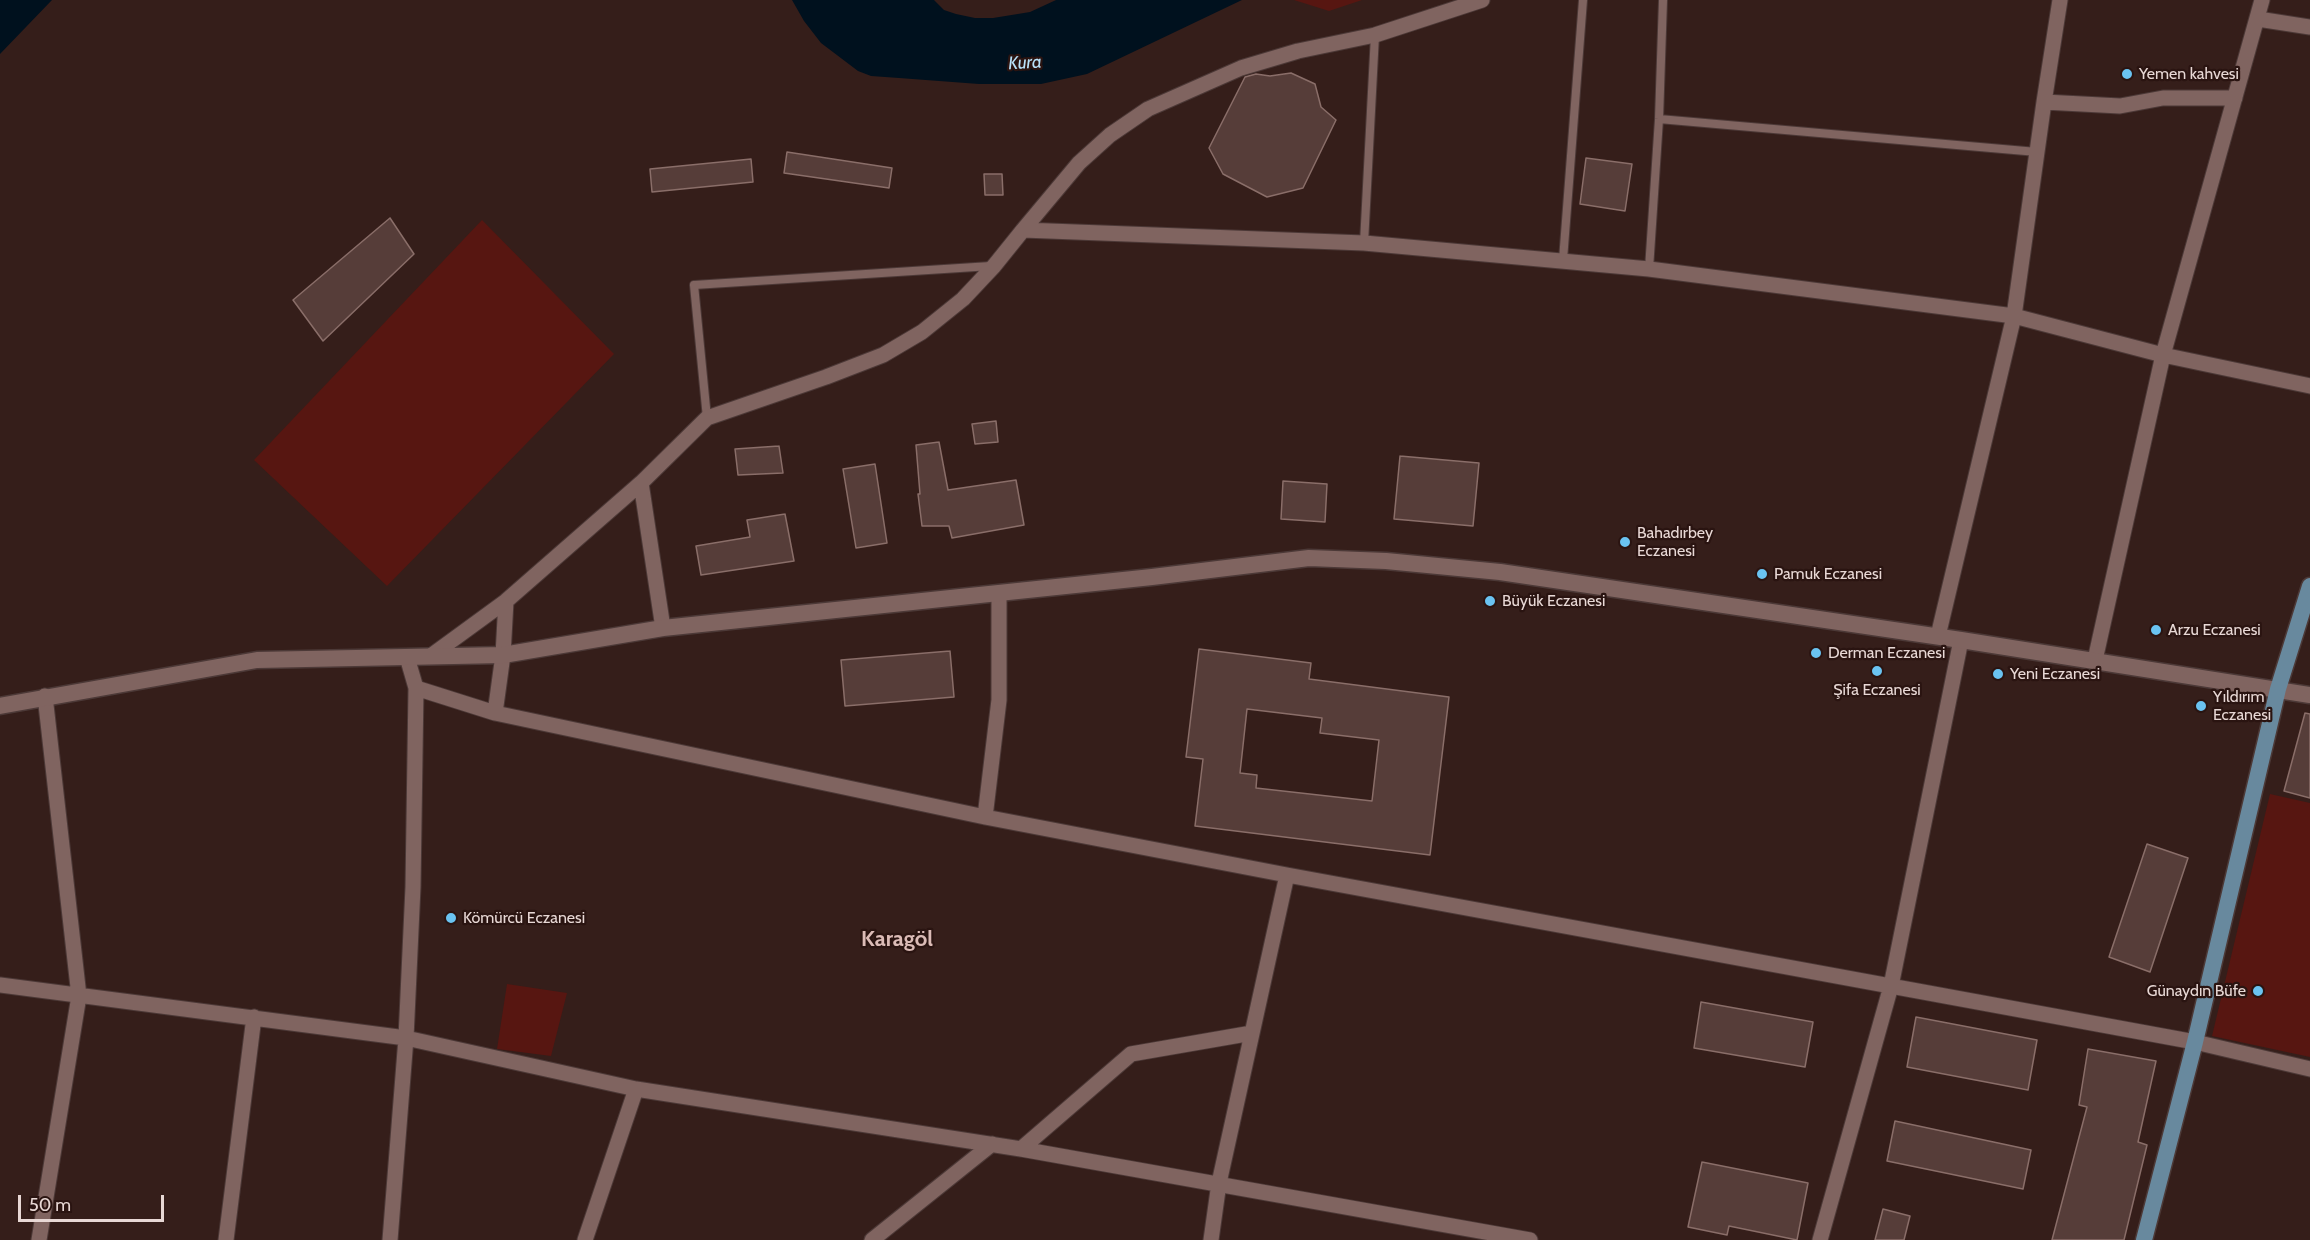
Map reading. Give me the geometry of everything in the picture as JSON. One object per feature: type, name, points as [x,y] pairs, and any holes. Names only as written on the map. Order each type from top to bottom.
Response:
[{"type":"main road","points":[[0,706],[45,696],[257,660],[503,654],[663,628],[1309,558],[1386,561],[1500,572],[1938,636],[2310,695]]},
{"type":"main road","points":[[2144,1240],[2195,1042],[2278,689],[2310,586]]},
{"type":"street","points":[[432,655],[506,601],[641,483],[707,418],[883,355],[922,332],[963,299],[994,266],[1079,163],[1110,135],[1148,109],[1241,68],[1298,51],[1375,35],[1482,0]]},
{"type":"street","points":[[1938,636],[2014,316],[2060,0]]},
{"type":"street","points":[[2095,660],[2163,355],[2262,0]]},
{"type":"street","points":[[2258,19],[2310,27]]},
{"type":"street","points":[[2044,102],[2120,106],[2163,98],[2235,98]]},
{"type":"street","points":[[1023,230],[1364,243],[1649,269],[2014,316],[2163,355],[2310,386]]},
{"type":"street","points":[[641,483],[663,628]]},
{"type":"street","points":[[984,817],[999,700],[999,593]]},
{"type":"street","points":[[495,713],[503,654],[506,601]]},
{"type":"street","points":[[1820,1240],[1891,987],[1961,640]]},
{"type":"street","points":[[390,1240],[406,1038],[413,887],[416,688],[407,657]]},
{"type":"street","points":[[416,688],[495,713],[984,817],[2195,1042],[2310,1069]]},
{"type":"street","points":[[39,1240],[79,996],[45,696]]},
{"type":"street","points":[[1211,1240],[1219,1183],[1287,875]]},
{"type":"street","points":[[0,985],[406,1038],[636,1089],[992,1144],[1530,1240]]},
{"type":"street","points":[[226,1240],[254,1017]]},
{"type":"street","points":[[1021,1149],[1131,1054],[1252,1033]]},
{"type":"street","points":[[585,1240],[636,1089]]},
{"type":"street","points":[[872,1240],[992,1144]]},
{"type":"lane","points":[[1563,260],[1583,0]]},
{"type":"lane","points":[[1649,269],[1659,119],[1662,0]]},
{"type":"lane","points":[[1364,243],[1375,35]]},
{"type":"lane","points":[[1659,119],[2037,152]]},
{"type":"lane","points":[[707,418],[694,285],[994,266]]},
{"type":"shaded area","points":[[1294,0],[1362,0],[1329,11]]},
{"type":"shaded area","points":[[482,220],[614,354],[387,586],[254,460]]},
{"type":"shaded area","points":[[2270,794],[2310,803],[2310,1057],[2212,1036]]},
{"type":"shaded area","points":[[507,984],[567,993],[551,1056],[497,1049]]},
{"type":"water","points":[[0,0],[52,0],[0,54]]},
{"type":"water","name":"Kura","points":[[792,0],[934,0],[944,10],[956,14],[975,18],[993,18],[1030,12],[1056,0],[1242,0],[1087,74],[1041,84],[979,84],[871,76],[858,71],[821,43]]},
{"type":"building","points":[[1291,73],[1315,84],[1321,107],[1336,120],[1303,188],[1267,197],[1223,174],[1209,148],[1245,77],[1256,74],[1270,76]]},
{"type":"building","points":[[787,152],[892,168],[889,188],[784,173]]},
{"type":"building","points":[[1586,158],[1632,164],[1625,211],[1580,204]]},
{"type":"building","points":[[751,159],[753,182],[652,192],[650,169]]},
{"type":"building","points":[[984,174],[1002,174],[1003,195],[985,195]]},
{"type":"building","points":[[390,218],[414,254],[323,341],[293,300]]},
{"type":"building","points":[[996,421],[998,442],[975,444],[972,424]]},
{"type":"building","points":[[939,442],[948,490],[1016,480],[1024,525],[952,538],[949,526],[922,526],[916,445]]},
{"type":"building","points":[[779,446],[783,473],[738,475],[735,449]]},
{"type":"building","points":[[1400,456],[1479,463],[1473,526],[1394,519]]},
{"type":"building","points":[[875,464],[887,543],[856,548],[843,469]]},
{"type":"building","points":[[1283,481],[1327,484],[1325,522],[1281,519]]},
{"type":"building","points":[[785,514],[794,561],[701,575],[696,546],[750,537],[747,520]]},
{"type":"building","points":[[1199,649],[1311,663],[1309,679],[1449,697],[1430,855],[1195,826],[1203,759],[1186,757]],"holes":[[[1247,709],[1322,718],[1320,733],[1379,740],[1372,801],[1256,788],[1257,775],[1240,773]]]},
{"type":"building","points":[[950,651],[954,697],[845,706],[841,660]]},
{"type":"building","points":[[2305,713],[2310,714],[2310,798],[2284,791]]},
{"type":"building","points":[[2147,844],[2188,858],[2150,972],[2109,957]]},
{"type":"building","points":[[1701,1002],[1813,1022],[1805,1067],[1694,1048]]},
{"type":"building","points":[[1916,1017],[2037,1040],[2028,1090],[1907,1067]]},
{"type":"building","points":[[2088,1049],[2156,1061],[2138,1142],[2147,1145],[2124,1240],[2052,1240],[2087,1107],[2079,1105]]},
{"type":"building","points":[[1895,1121],[2031,1150],[2023,1189],[1887,1161]]},
{"type":"building","points":[[1702,1162],[1808,1183],[1797,1240],[1729,1226],[1727,1235],[1688,1227]]},
{"type":"building","points":[[1883,1209],[1910,1216],[1904,1240],[1875,1240]]},
{"type":"place","name":"Yemen kahvesi","points":[[2127,74]]},
{"type":"place","name":"Bahadırbey Eczanesi","points":[[1625,542]]},
{"type":"place","name":"Pamuk Eczanesi","points":[[1762,574]]},
{"type":"place","name":"Büyük Eczanesi","points":[[1490,601]]},
{"type":"place","name":"Arzu Eczanesi","points":[[2156,630]]},
{"type":"place","name":"Derman Eczanesi","points":[[1816,653]]},
{"type":"place","name":"Şifa Eczanesi","points":[[1877,671]]},
{"type":"place","name":"Yeni Eczanesi","points":[[1998,674]]},
{"type":"place","name":"Yıldırım Eczanesi","points":[[2201,706]]},
{"type":"place","name":"Kömürcü Eczanesi","points":[[451,918]]},
{"type":"place","name":"Günaydın Büfe","points":[[2258,991]]},
{"type":"district","name":"Karagöl","points":[[897,940]]}]
